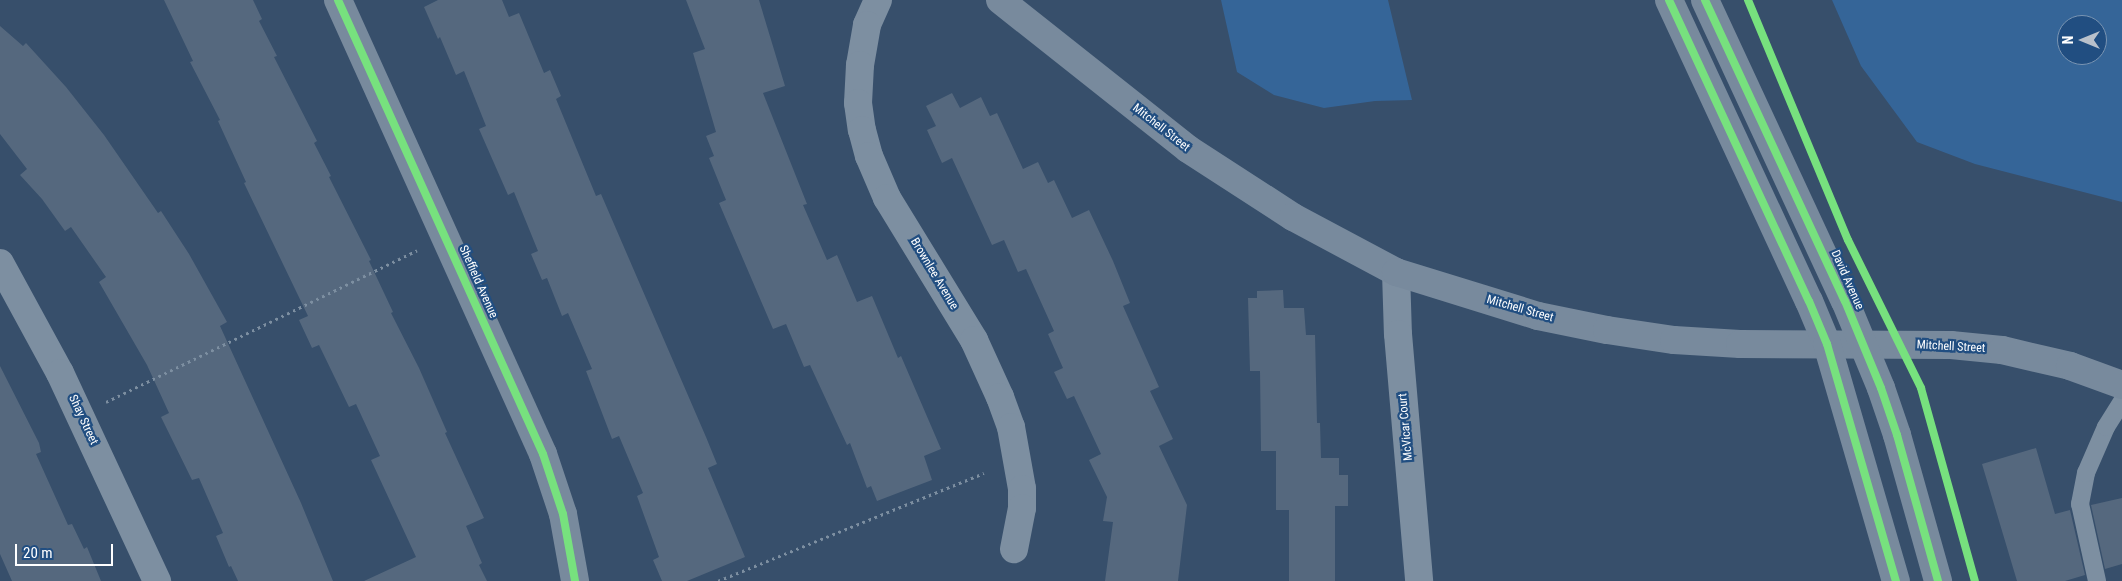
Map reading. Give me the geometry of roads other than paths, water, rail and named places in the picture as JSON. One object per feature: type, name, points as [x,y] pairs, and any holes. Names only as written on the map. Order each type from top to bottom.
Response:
[{"type":"street","name":"Sheffield Avenue","points":[[338,0],[545,461],[563,514],[575,581]]},
{"type":"street","name":"Brownlee Avenue","points":[[878,0],[867,25],[860,65],[858,103],[868,156],[887,198],[974,340],[1000,397],[1011,427],[1021,480],[1022,508],[1014,549]]},
{"type":"street","name":"Mitchell Street","points":[[1000,0],[1188,149],[1293,217],[1396,272],[1538,316],[1607,330],[1674,340],[1740,344],[1951,345],[2002,350],[2070,366],[2122,385]]},
{"type":"street","points":[[1669,0],[1810,301],[1828,344],[1896,581]]},
{"type":"street","name":"David Avenue","points":[[1705,0],[1846,301],[1897,435],[1938,581]]},
{"type":"street","name":"Shay Street","points":[[0,263],[60,373],[157,581]]},
{"type":"street","name":"McVicar Court","points":[[1396,272],[1398,334],[1419,559],[1419,581]]},
{"type":"lane","points":[[2097,581],[2080,504],[2086,473],[2106,427],[2122,401]]}]
